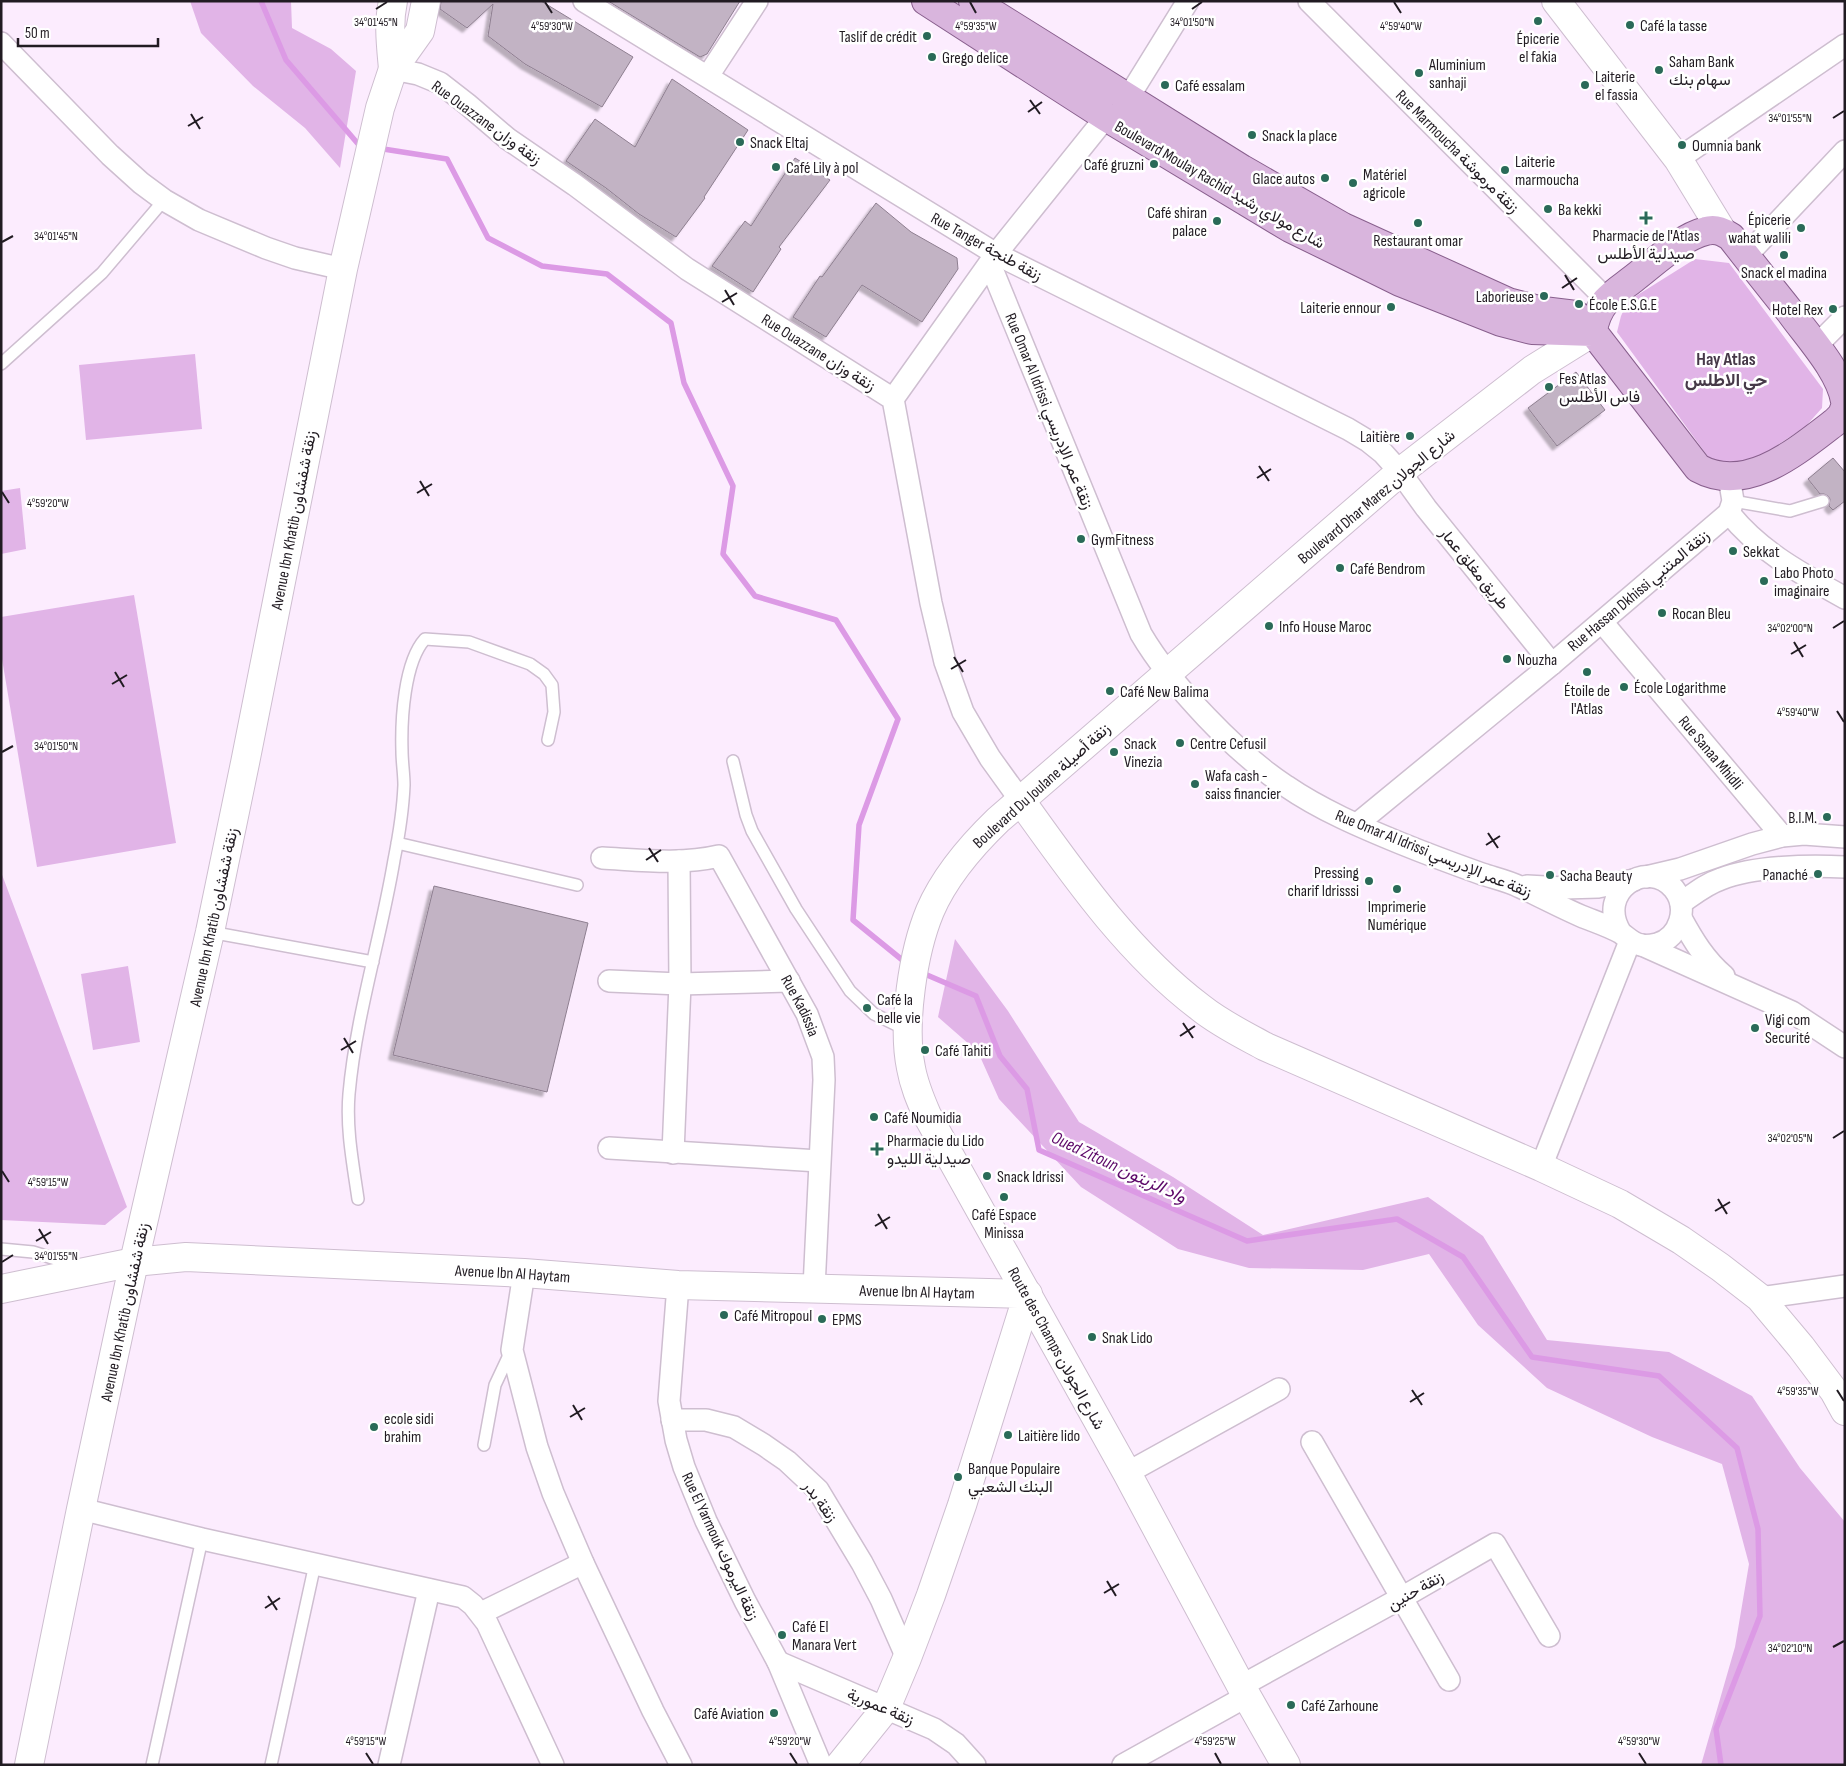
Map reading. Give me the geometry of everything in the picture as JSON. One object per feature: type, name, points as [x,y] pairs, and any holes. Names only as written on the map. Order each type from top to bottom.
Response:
[{"type":"main road","name":"Boulevard Moulay Rachid شارع مولاي رشيد","points":[[926,1],[1106,117],[1290,228],[1400,282],[1500,322],[1532,330],[1598,317]]},
{"type":"main road","name":"Boulevard Moulay Rachid شارع مولاي رشيد","points":[[973,1],[1242,169],[1352,231],[1508,302],[1543,311],[1598,317]]},
{"type":"main road","points":[[1713,230],[1722,231],[1732,237],[1816,346],[1844,403],[1812,439],[1768,467],[1753,472],[1730,497],[1714,475],[1698,468],[1598,317],[1673,249],[1696,235],[1713,230]]},
{"type":"street","name":"Avenue Ibn Khatib زنقة شفشاون","points":[[393,1],[390,35],[393,69]]},
{"type":"street","name":"Avenue Ibn Khatib زنقة شفشاون","points":[[29,1765],[134,1262],[210,932],[343,269],[380,108],[393,69],[420,31],[426,1]]},
{"type":"street","name":"Rue Tanger زنقة طنجة","points":[[584,1],[708,76],[993,259],[1348,429],[1383,453],[1400,472]]},
{"type":"street","points":[[708,76],[757,1]]},
{"type":"street","points":[[1128,98],[1188,1]]},
{"type":"street","name":"Rue Marmoucha زنقة مرموشة","points":[[1309,1],[1598,317]]},
{"type":"street","points":[[1556,1],[1678,159],[1722,231]]},
{"type":"street","points":[[1,43],[110,155],[141,183],[164,200],[199,220],[266,248],[295,258],[343,269]]},
{"type":"street","points":[[1678,159],[1845,45]]},
{"type":"street","name":"Rue Ouazzane زنقة وزان","points":[[393,69],[418,74],[440,83],[508,139],[575,185],[688,268],[893,399],[931,603],[945,662],[963,712],[990,758],[1021,801]]},
{"type":"street","points":[[893,399],[993,259],[1106,117]]},
{"type":"street","points":[[1746,256],[1845,151]]},
{"type":"street","name":"Rue Omar Al Idrissi زنقة عمر الإدريسي","points":[[993,259],[1132,613],[1152,653],[1207,716],[1256,763],[1286,786],[1319,806],[1440,859],[1517,886],[1631,940],[1738,987],[1792,1012],[1845,1047]]},
{"type":"street","name":"Boulevard Dhar Marez شارع الجولان","points":[[1168,673],[1400,472],[1598,317]]},
{"type":"street","points":[[1816,346],[1845,317]]},
{"type":"street","name":"طريق مغلق عمار","points":[[1400,472],[1426,508],[1552,664]]},
{"type":"street","points":[[1730,497],[1742,528],[1758,543],[1792,568],[1845,598]]},
{"type":"street","name":"Rue Hassan Dkhissi زنقة المتنبي","points":[[1357,824],[1602,622],[1730,497]]},
{"type":"street","name":"Rue Sanaa Mhidli","points":[[1602,622],[1782,836]]},
{"type":"street","name":"Boulevard Du Joulane زنقة أصيلة","points":[[930,911],[954,869],[973,844],[998,820],[1168,673]]},
{"type":"street","points":[[1021,801],[1079,881],[1130,942],[1170,983],[1202,1009],[1232,1029],[1266,1047],[1541,1167],[1620,1204],[1681,1240],[1760,1298],[1801,1347],[1834,1391],[1845,1411]]},
{"type":"street","points":[[1517,886],[1598,887],[1680,869],[1752,844],[1782,836],[1804,834],[1845,837]]},
{"type":"street","name":"Rue Kadissia","points":[[602,858],[701,861],[719,856],[807,1014],[823,1058],[824,1080],[814,1288]]},
{"type":"street","points":[[673,1153],[680,984],[679,861]]},
{"type":"street","points":[[1738,987],[1713,967],[1702,954],[1681,911],[1673,889],[1667,883],[1660,879],[1639,878],[1622,889],[1614,903],[1613,914],[1616,924],[1631,940],[1652,945],[1667,939],[1678,928],[1681,911],[1703,887],[1721,878],[1746,872],[1802,867],[1845,867]]},
{"type":"street","name":"Route des Champs شارع الجولان","points":[[930,911],[914,973],[909,1022],[910,1066],[916,1090],[927,1115],[1128,1473],[1244,1691],[1286,1765]]},
{"type":"street","points":[[1541,1167],[1631,940]]},
{"type":"street","points":[[609,981],[680,984],[788,981]]},
{"type":"street","points":[[609,1148],[819,1162]]},
{"type":"street","name":"Avenue Ibn Al Haytam","points":[[2,1292],[92,1270],[134,1262],[186,1257],[524,1273],[678,1285],[1028,1294]]},
{"type":"street","points":[[524,1273],[512,1350],[537,1447],[553,1493],[583,1563],[653,1711],[681,1765]]},
{"type":"street","name":"Rue El Yarmouk زنقة اليرموك","points":[[678,1285],[669,1401],[684,1467],[706,1521],[778,1662],[822,1765]]},
{"type":"street","points":[[1760,1298],[1845,1286]]},
{"type":"street","points":[[840,1765],[886,1708],[907,1658],[962,1505],[1028,1294]]},
{"type":"street","points":[[1128,1473],[1279,1389]]},
{"type":"street","name":"زنقة بدر","points":[[672,1420],[706,1420],[734,1427],[764,1444],[787,1461],[818,1490],[881,1598],[907,1658]]},
{"type":"street","points":[[1312,1442],[1449,1680]]},
{"type":"street","points":[[81,1509],[202,1539],[463,1597],[481,1613],[553,1765]]},
{"type":"street","name":"زنقة حنين","points":[[1123,1765],[1402,1597],[1495,1544],[1548,1636]]},
{"type":"street","points":[[481,1613],[583,1563]]},
{"type":"street","points":[[389,1765],[429,1590]]},
{"type":"street","name":"زنقة عمورية","points":[[778,1662],[934,1729],[956,1744],[975,1765]]},
{"type":"lane","points":[[1,364],[102,273],[164,200]]},
{"type":"lane","points":[[1730,497],[1790,512],[1823,501]]},
{"type":"lane","points":[[358,1199],[350,1139],[349,1096],[354,1055],[397,843],[404,784],[402,744],[404,704],[414,655],[418,646],[425,639],[469,642],[530,664],[544,674],[552,685],[554,712],[548,740]]},
{"type":"lane","points":[[733,761],[746,815],[763,853],[801,917],[850,991],[874,1014],[909,1022]]},
{"type":"lane","points":[[397,843],[577,885]]},
{"type":"lane","points":[[210,932],[373,962]]},
{"type":"lane","points":[[1,1249],[33,1252],[92,1270]]},
{"type":"lane","points":[[484,1445],[495,1386],[512,1350]]},
{"type":"lane","points":[[152,1765],[202,1539]]},
{"type":"lane","points":[[271,1765],[315,1564]]},
{"type":"shaded area","points":[[190,1],[291,1],[292,28],[331,49],[356,71],[340,168],[305,128],[253,86],[201,33]]},
{"type":"shaded area","points":[[1695,259],[1729,263],[1823,389],[1822,408],[1805,427],[1749,464],[1712,462],[1617,332],[1621,316],[1628,301]]},
{"type":"shaded area","points":[[195,354],[202,429],[86,440],[79,365]]},
{"type":"shaded area","points":[[20,488],[26,549],[1,554],[1,491]]},
{"type":"shaded area","points":[[134,595],[176,843],[37,867],[1,653],[1,617]]},
{"type":"shaded area","points":[[1,872],[127,1207],[105,1225],[1,1220]]},
{"type":"shaded area","points":[[955,939],[1008,1011],[1079,1122],[1173,1177],[1263,1235],[1428,1197],[1483,1236],[1547,1340],[1669,1352],[1752,1396],[1800,1468],[1845,1522],[1845,1765],[1701,1765],[1735,1647],[1749,1564],[1722,1464],[1652,1437],[1547,1388],[1478,1325],[1429,1254],[1363,1270],[1249,1268],[1178,1249],[1081,1187],[999,1099],[978,1052],[938,1017]]},
{"type":"shaded area","points":[[128,966],[140,1042],[93,1050],[81,974]]},
{"type":"building","points":[[441,1],[541,1],[633,57],[602,107],[525,64],[488,36],[493,4],[467,28],[440,9]]},
{"type":"building","points":[[608,1],[740,1],[707,54],[700,57]]},
{"type":"building","points":[[672,79],[748,130],[705,198],[676,237],[639,214],[606,188],[566,161],[595,119],[635,147]]},
{"type":"building","points":[[795,158],[830,180],[779,247],[781,249],[753,292],[712,266],[745,221],[751,226]]},
{"type":"building","points":[[876,203],[911,232],[957,258],[958,269],[922,322],[862,285],[826,337],[793,317],[820,276],[822,277]]},
{"type":"building","points":[[1576,372],[1605,410],[1557,446],[1528,408]]},
{"type":"building","points":[[1833,458],[1845,472],[1845,501],[1833,510],[1829,506],[1830,499],[1828,496],[1820,494],[1808,479]]},
{"type":"building","points":[[434,886],[588,923],[547,1092],[393,1055]]},
{"type":"waterway","name":"Oued Zitoun واد الزيتون","points":[[261,1],[286,60],[359,145],[363,146]]},
{"type":"waterway","name":"Oued Zitoun واد الزيتون","points":[[377,148],[447,159],[488,238],[542,266],[607,274],[671,323],[684,383],[733,486],[723,554],[755,596],[836,620],[898,719],[859,825],[853,920],[906,963]]},
{"type":"waterway","name":"Oued Zitoun واد الزيتون","points":[[920,972],[976,996],[1000,1056],[1027,1089],[1039,1150],[1247,1241],[1397,1219],[1463,1257],[1532,1357],[1659,1376],[1737,1448],[1758,1529],[1760,1616],[1716,1729],[1721,1765]]},
{"type":"place","name":"Épicerie el fakia","points":[[1538,21]]},
{"type":"place","name":"Café la tasse","points":[[1630,25]]},
{"type":"place","name":"Taslif de crédit","points":[[927,36]]},
{"type":"place","name":"Grego delice","points":[[932,57]]},
{"type":"place","name":"Saham Bank سهام بنك","points":[[1659,70]]},
{"type":"place","name":"Aluminium sanhaji","points":[[1419,73]]},
{"type":"place","name":"Café essalam","points":[[1165,85]]},
{"type":"place","name":"Laiterie el fassia","points":[[1585,85]]},
{"type":"place","name":"Snack la place","points":[[1252,135]]},
{"type":"place","name":"Snack Eltaj","points":[[740,142]]},
{"type":"place","name":"Oumnia bank","points":[[1682,145]]},
{"type":"place","name":"Café gruzni","points":[[1154,164]]},
{"type":"place","name":"Café Lily à pol","points":[[776,167]]},
{"type":"place","name":"Laiterie marmoucha","points":[[1505,170]]},
{"type":"place","name":"Glace autos","points":[[1325,178]]},
{"type":"place","name":"Matériel agricole","points":[[1353,183]]},
{"type":"place","name":"Ba kekki","points":[[1548,209]]},
{"type":"place","name":"Pharmacie de l'Atlas صيدلية الأطلس","points":[[1646,218]]},
{"type":"place","name":"Café shiran palace","points":[[1217,221]]},
{"type":"place","name":"Restaurant omar","points":[[1418,223]]},
{"type":"place","name":"Épicerie wahat walili","points":[[1801,228]]},
{"type":"place","name":"Snack el madina","points":[[1784,255]]},
{"type":"place","name":"Laborieuse","points":[[1544,296]]},
{"type":"place","name":"École E.S.G.E","points":[[1579,304]]},
{"type":"place","name":"Laiterie ennour","points":[[1391,307]]},
{"type":"place","name":"Hotel Rex","points":[[1833,309]]},
{"type":"place","name":"Fes Atlas فاس الأطلس","points":[[1549,387]]},
{"type":"place","name":"Laitière","points":[[1410,436]]},
{"type":"place","name":"GymFitness","points":[[1081,539]]},
{"type":"place","name":"Sekkat","points":[[1733,551]]},
{"type":"place","name":"Café Bendrom","points":[[1340,568]]},
{"type":"place","name":"Labo Photo imaginaire","points":[[1764,581]]},
{"type":"place","name":"Rocan Bleu","points":[[1662,613]]},
{"type":"place","name":"Info House Maroc","points":[[1269,626]]},
{"type":"place","name":"Nouzha","points":[[1507,659]]},
{"type":"place","name":"Étoile de l'Atlas","points":[[1587,672]]},
{"type":"place","name":"École Logarithme","points":[[1624,687]]},
{"type":"place","name":"Café New Balima","points":[[1110,691]]},
{"type":"place","name":"Centre Cefusil","points":[[1180,743]]},
{"type":"place","name":"Snack Vinezia","points":[[1114,752]]},
{"type":"place","name":"Wafa cash - saiss financier","points":[[1195,784]]},
{"type":"place","name":"B.I.M.","points":[[1827,817]]},
{"type":"place","name":"Panaché","points":[[1818,874]]},
{"type":"place","name":"Sacha Beauty","points":[[1550,875]]},
{"type":"place","name":"Pressing charif Idrisssi","points":[[1369,881]]},
{"type":"place","name":"Imprimerie Numérique","points":[[1397,889]]},
{"type":"place","name":"Café la belle vie","points":[[867,1008]]},
{"type":"place","name":"Vigi com Securité","points":[[1755,1028]]},
{"type":"place","name":"Café Tahiti","points":[[925,1050]]},
{"type":"place","name":"Café Noumidia","points":[[874,1117]]},
{"type":"place","name":"Pharmacie du Lido صيدلية الليدو","points":[[877,1149]]},
{"type":"place","name":"Snack Idrissi","points":[[987,1176]]},
{"type":"place","name":"Café Espace Minissa","points":[[1004,1197]]},
{"type":"place","name":"Café Mitropoul","points":[[724,1315]]},
{"type":"place","name":"EPMS","points":[[822,1319]]},
{"type":"place","name":"Snak Lido","points":[[1092,1337]]},
{"type":"place","name":"ecole sidi brahim","points":[[374,1427]]},
{"type":"place","name":"Laitière lido","points":[[1008,1435]]},
{"type":"place","name":"Banque Populaire البنك الشعبي","points":[[958,1477]]},
{"type":"place","name":"Café El Manara Vert","points":[[782,1635]]},
{"type":"place","name":"Café Zarhoune","points":[[1291,1705]]},
{"type":"place","name":"Café Aviation","points":[[774,1713]]},
{"type":"district","name":"Hay Atlas حي الاطلس","points":[[1726,369]]}]
